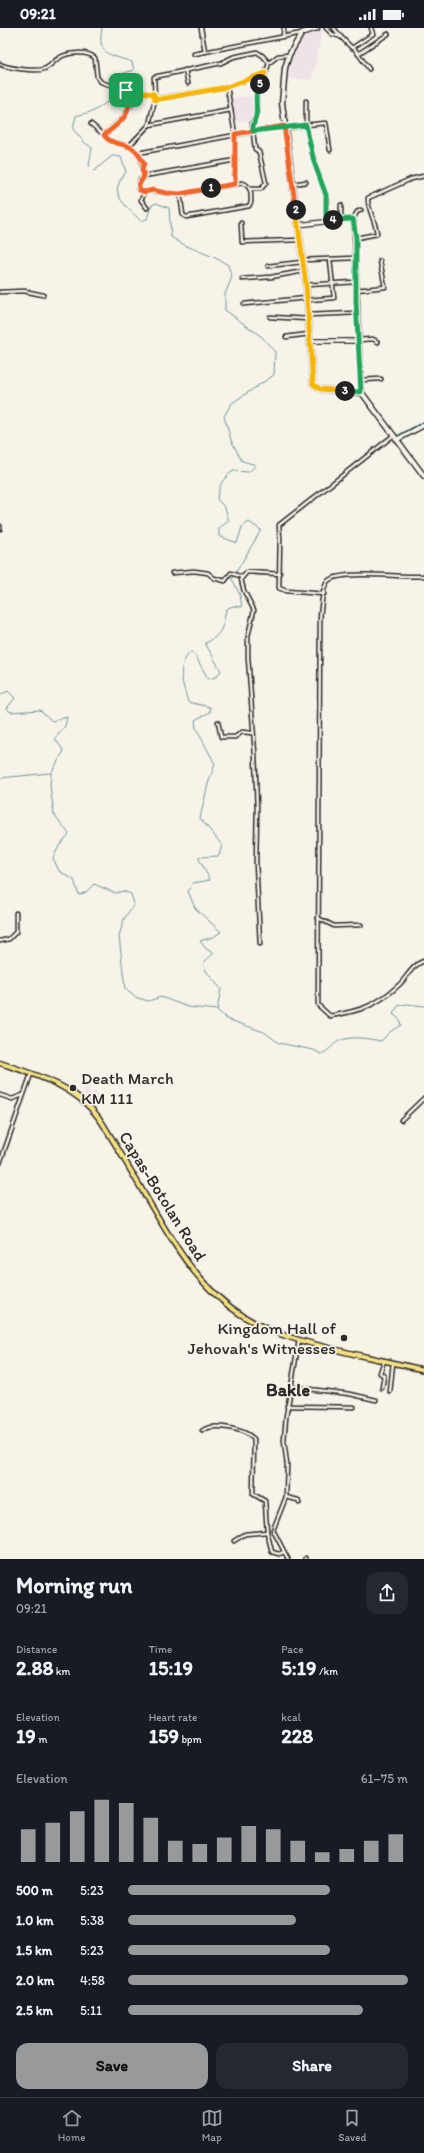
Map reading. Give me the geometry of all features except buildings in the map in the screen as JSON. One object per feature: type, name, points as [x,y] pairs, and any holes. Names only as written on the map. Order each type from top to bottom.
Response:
[{"type":"main road","points":[[317,28],[302,33],[289,55],[282,89],[284,128],[306,285],[313,386],[320,389],[361,392],[398,439],[424,476]]},
{"type":"main road","points":[[398,439],[424,425]]},
{"type":"main road","name":"Capas-Botolan Road","points":[[0,1063],[32,1074],[68,1090],[95,1112],[179,1252],[208,1288],[250,1319],[280,1334],[424,1370]]},
{"type":"street","points":[[200,28],[204,52]]},
{"type":"street","points":[[283,36],[284,28]]},
{"type":"street","points":[[327,28],[332,34],[341,37]]},
{"type":"street","points":[[334,28],[350,47],[354,48],[369,69]]},
{"type":"street","points":[[354,48],[373,34],[371,28]]},
{"type":"street","points":[[194,54],[302,33]]},
{"type":"street","points":[[358,54],[388,34]]},
{"type":"street","points":[[129,146],[149,125],[155,100],[154,77],[221,63],[233,57],[257,52],[269,63]]},
{"type":"street","points":[[0,64],[41,70],[61,57],[86,53],[95,58],[100,82],[126,90],[154,94]]},
{"type":"street","points":[[250,189],[264,187],[266,181],[259,152],[254,148],[252,122],[256,117],[256,92],[269,63],[278,56],[289,55]]},
{"type":"street","points":[[185,70],[188,83]]},
{"type":"street","points":[[155,100],[227,87],[265,73]]},
{"type":"street","points":[[227,87],[235,134],[235,184]]},
{"type":"street","points":[[104,135],[119,122],[129,109],[130,101],[126,90]]},
{"type":"street","points":[[306,101],[306,125],[314,162],[326,195],[326,221]]},
{"type":"street","points":[[149,125],[231,110]]},
{"type":"street","points":[[138,153],[253,131],[326,123],[330,150]]},
{"type":"street","points":[[91,124],[110,141],[129,146],[138,153],[144,164],[142,170],[144,176]]},
{"type":"street","points":[[180,194],[183,215],[186,217],[250,205],[252,202],[250,189],[246,184],[235,184],[180,194],[153,190],[145,192],[138,188],[140,180],[144,176],[236,160]]},
{"type":"street","points":[[356,238],[377,234],[372,212],[367,201],[368,198],[411,179],[424,176]]},
{"type":"street","points":[[292,184],[306,182]]},
{"type":"street","points":[[145,192],[141,201],[148,208]]},
{"type":"street","points":[[341,205],[341,220]]},
{"type":"street","points":[[361,210],[357,212],[353,219],[356,238],[356,313],[361,392]]},
{"type":"street","points":[[298,225],[353,219]]},
{"type":"street","points":[[241,223],[242,242],[300,240]]},
{"type":"street","points":[[268,266],[302,261],[356,258]]},
{"type":"street","points":[[244,304],[334,298],[330,259]]},
{"type":"street","points":[[356,290],[385,287],[380,261]]},
{"type":"street","points":[[242,279],[270,277],[304,271]]},
{"type":"street","points":[[306,285],[356,282]]},
{"type":"street","points":[[0,292],[22,291],[43,295]]},
{"type":"street","points":[[270,317],[309,317],[356,313]]},
{"type":"street","points":[[286,337],[310,334]]},
{"type":"street","points":[[310,341],[373,339],[378,342]]},
{"type":"street","points":[[360,380],[381,379]]},
{"type":"street","points":[[324,594],[282,590],[279,587],[279,524],[394,435]]},
{"type":"street","points":[[172,573],[194,571],[208,573],[214,578],[225,581],[231,573],[242,577]]},
{"type":"street","points":[[260,944],[256,869],[257,809],[248,644],[254,610],[242,586],[242,577],[246,572],[280,574]]},
{"type":"street","points":[[424,576],[379,574],[336,576],[327,582],[324,594],[320,624],[317,1002],[319,1007],[330,1016],[347,1014],[365,1008],[394,990],[416,965],[424,961]]},
{"type":"street","points":[[218,722],[221,737],[235,737],[242,732],[252,733]]},
{"type":"street","points":[[0,941],[8,939],[16,932],[16,914]]},
{"type":"street","points":[[318,918],[334,926],[361,925]]},
{"type":"street","points":[[0,1163],[32,1074]]},
{"type":"street","points":[[0,1095],[12,1099],[24,1095]]},
{"type":"street","points":[[401,1120],[424,1098]]},
{"type":"street","points":[[288,1559],[273,1530],[286,1497],[287,1470],[284,1441],[287,1406],[299,1339]]},
{"type":"street","points":[[382,1388],[384,1376],[380,1373],[384,1360]]},
{"type":"street","points":[[390,1392],[394,1362]]},
{"type":"street","points":[[291,1387],[350,1394],[376,1400]]},
{"type":"street","points":[[287,1406],[354,1407]]},
{"type":"street","points":[[202,1431],[209,1428],[238,1429],[246,1432],[254,1439],[253,1494],[265,1500],[267,1532],[272,1552],[279,1554],[284,1552]]},
{"type":"street","points":[[286,1497],[298,1500],[299,1503]]},
{"type":"street","points":[[234,1541],[245,1534],[267,1532]]},
{"type":"shaded area","points":[[323,28],[312,80],[286,78],[289,55],[304,35]]},
{"type":"shaded area","points":[[254,96],[254,117],[251,120],[234,122],[231,98]]},
{"type":"shaded area","points":[[86,1089],[91,1094],[95,1091],[101,1097],[94,1107],[82,1097]]},
{"type":"waterway","points":[[102,28],[101,44],[103,49],[111,55],[132,62],[134,70],[109,78],[111,84]]},
{"type":"waterway","points":[[112,87],[116,96],[94,111],[76,116],[73,129],[84,142],[92,148],[89,166],[94,171],[112,156],[121,157],[126,172],[118,186],[121,200],[141,221],[147,219],[151,206],[156,203],[169,208],[171,237],[228,265],[232,277],[225,294],[225,310],[262,337],[275,352],[274,375],[232,403],[224,416],[231,440],[242,461],[256,465],[249,472],[233,471],[229,474],[222,483],[217,499],[225,508],[229,521],[219,528],[219,536],[237,543],[242,527],[249,522],[261,530],[232,579],[240,595],[242,607],[233,606],[226,609],[221,630],[215,637],[205,643],[221,671],[216,677],[208,679],[195,655],[191,652],[186,658],[182,670],[183,682],[188,702],[210,707],[210,712],[195,720],[196,728],[215,764],[208,784],[200,818],[222,845],[219,856],[198,857],[210,880],[193,883],[188,891],[195,908],[221,932],[213,937],[200,941],[206,949],[214,953],[203,963],[206,971],[221,989],[217,1010],[227,1019],[264,1032],[279,1043],[314,1050],[321,1054],[344,1039],[360,1038],[381,1041],[391,1031],[401,1025],[399,1019],[393,1014],[398,1006],[407,1004],[424,1006]]},
{"type":"waterway","points":[[398,436],[424,422]]},
{"type":"waterway","points":[[0,695],[8,691],[15,698],[7,708],[10,712],[40,710],[52,721],[67,717],[65,726],[55,739],[64,751],[51,773],[50,786],[54,814],[69,834],[59,846],[53,858],[59,871],[74,880],[79,895],[86,892],[94,884],[115,893],[123,891],[131,894],[134,904],[124,919],[119,936],[125,989],[135,997],[148,1001],[161,997],[188,1007],[217,1010]]},
{"type":"waterway","points":[[0,778],[50,773]]},
{"type":"place","name":"Death March KM 111","points":[[73,1088]]},
{"type":"place","name":"Kingdom Hall of Jehovah's Witnesses","points":[[344,1338]]},
{"type":"district","name":"Bakle","points":[[288,1390]]},
{"type":"route","points":[[126,90],[131,105],[125,116],[104,135],[110,141],[124,146],[129,146],[138,153],[144,164],[142,170],[144,176],[140,180],[138,188],[140,191],[145,192],[153,190],[180,194],[235,184],[235,134],[284,126],[298,225],[302,260],[306,285],[313,386],[320,389],[361,392],[356,313],[356,238],[354,223],[353,219],[351,218],[326,221],[326,195],[314,162],[306,125],[284,129],[284,126],[253,131],[252,122],[256,117],[256,92],[264,79],[265,73],[227,87],[155,100],[154,94],[126,90]]}]
